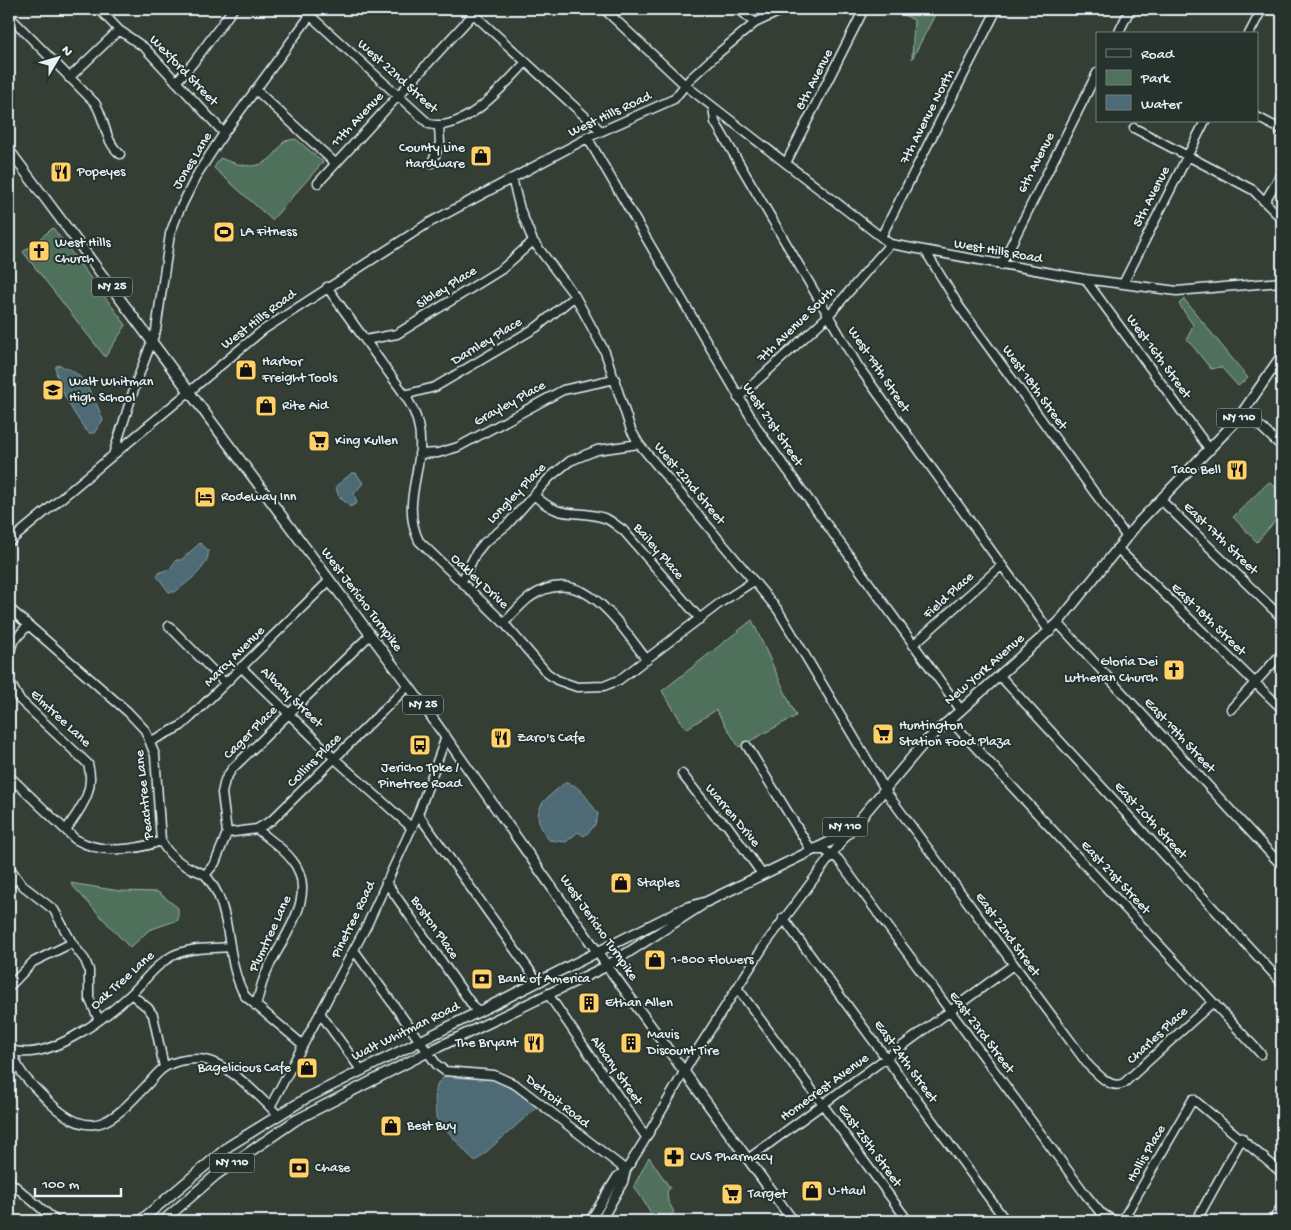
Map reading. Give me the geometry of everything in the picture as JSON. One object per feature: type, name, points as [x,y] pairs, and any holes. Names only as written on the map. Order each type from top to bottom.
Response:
[{"type":"main road","name":"West Jericho Turnpike","points":[[9,150],[446,737],[607,966],[684,1071]]},
{"type":"main road","name":"New York Avenue","points":[[848,833],[924,743],[1050,632],[1126,536],[1210,450],[1244,411],[1282,355]]},
{"type":"main road","name":"Walt Whitman Road","points":[[811,850],[854,820],[875,800]]},
{"type":"main road","name":"Walt Whitman Road","points":[[140,1221],[218,1155],[278,1114],[305,1099],[685,908],[706,902],[848,833]]},
{"type":"main road","name":"Walt Whitman Road","points":[[163,1221],[244,1154],[286,1127],[428,1052],[607,966],[691,914],[706,902]]},
{"type":"main road","name":"NY 25","points":[[684,1071],[793,1221]]},
{"type":"main road","points":[[286,1127],[289,1114],[305,1099]]},
{"type":"main road","points":[[244,1154],[280,1124],[278,1114]]},
{"type":"street","name":"Wexford Street","points":[[99,9],[119,30],[145,48],[224,132]]},
{"type":"street","points":[[176,82],[193,63],[231,9]]},
{"type":"street","name":"West 22nd Street","points":[[303,9],[429,124],[439,127],[451,124],[488,102],[526,62]]},
{"type":"street","points":[[604,9],[685,86],[716,55],[755,23],[785,9]]},
{"type":"street","points":[[739,9],[755,23]]},
{"type":"street","name":"8th Avenue","points":[[786,163],[864,9]]},
{"type":"street","name":"7th Avenue North","points":[[881,237],[996,9]]},
{"type":"street","points":[[1119,32],[1130,9]]},
{"type":"street","points":[[1251,32],[1262,9]]},
{"type":"street","points":[[473,10],[601,131]]},
{"type":"street","name":"11th Avenue","points":[[318,183],[473,10]]},
{"type":"street","points":[[9,16],[100,111],[112,148],[120,154]]},
{"type":"street","name":"Jones Lane","points":[[113,454],[159,320],[167,255],[174,223],[198,173],[224,132],[309,16]]},
{"type":"street","points":[[69,78],[119,30]]},
{"type":"street","name":"6th Avenue","points":[[1001,265],[1096,75]]},
{"type":"street","name":"West Hills Road","points":[[9,542],[263,330],[408,234],[587,138],[674,99],[685,86],[890,244],[926,252],[1085,279],[1178,291],[1282,282]]},
{"type":"street","points":[[256,90],[335,163]]},
{"type":"street","name":"West 19th Street","points":[[713,107],[715,122],[858,366],[1050,632]]},
{"type":"street","points":[[1258,118],[1282,130]]},
{"type":"street","name":"5th Avenue","points":[[1123,284],[1204,122]]},
{"type":"street","points":[[432,162],[440,143],[439,127]]},
{"type":"street","points":[[1134,128],[1253,190],[1282,219]]},
{"type":"street","name":"West 21st Street","points":[[587,138],[759,431],[961,710]]},
{"type":"street","points":[[1265,201],[1282,173]]},
{"type":"street","name":"West 22nd Street","points":[[512,178],[520,209],[534,241],[575,296],[605,352],[631,430],[640,444],[754,580],[785,620],[885,788]]},
{"type":"street","name":"Sibley Place","points":[[365,340],[397,334],[502,269],[534,241]]},
{"type":"street","name":"7th Avenue South","points":[[738,398],[828,316],[890,244]]},
{"type":"street","name":"West 18th Street","points":[[926,252],[959,306],[1126,536]]},
{"type":"street","name":"West 16th Street","points":[[1085,279],[1210,450]]},
{"type":"street","name":"Oakley Drive","points":[[327,287],[404,395],[418,424],[420,454],[411,502],[413,529],[428,552],[462,581],[504,623],[547,673],[568,685],[589,688],[604,686],[619,680],[754,580]]},
{"type":"street","name":"Darnley Place","points":[[404,395],[426,390],[442,383],[537,327],[575,296]]},
{"type":"street","name":"Grayley Place","points":[[420,454],[438,453],[458,447],[563,390],[615,379]]},
{"type":"street","points":[[1244,411],[1282,447]]},
{"type":"street","name":"Longley Place","points":[[462,581],[480,548],[507,526],[550,477],[583,455],[597,450],[640,444]]},
{"type":"street","name":"Bailey Place","points":[[534,495],[554,510],[567,514],[586,514],[608,520],[623,530],[700,619]]},
{"type":"street","name":"East 17th Street","points":[[1161,500],[1282,618]]},
{"type":"street","name":"East 18th Street","points":[[1117,548],[1282,709]]},
{"type":"street","name":"Field Place","points":[[913,644],[1001,566]]},
{"type":"street","name":"Marcy Avenue","points":[[151,741],[181,726],[329,581]]},
{"type":"street","points":[[504,623],[528,598],[545,589],[576,588],[601,602],[646,660]]},
{"type":"street","name":"Peachtree Lane","points":[[9,608],[135,718],[151,741],[155,755],[161,841],[166,851],[177,861],[205,875]]},
{"type":"street","name":"East 19th Street","points":[[1058,623],[1282,866]]},
{"type":"street","points":[[9,654],[13,642],[28,625]]},
{"type":"street","points":[[169,626],[226,683]]},
{"type":"street","name":"Cager Place","points":[[205,875],[215,863],[227,833],[222,793],[225,780],[232,769],[370,634]]},
{"type":"street","points":[[1231,710],[1282,654]]},
{"type":"street","name":"Albany Street","points":[[241,667],[335,759],[412,828]]},
{"type":"street","name":"East 20th Street","points":[[1000,676],[1282,983]]},
{"type":"street","name":"Elmtree Lane","points":[[9,680],[19,699],[88,764],[91,775],[87,798],[66,830]]},
{"type":"street","name":"Collins Place","points":[[227,833],[258,829],[282,811],[408,686]]},
{"type":"street","name":"East 21st Street","points":[[950,720],[1261,1054]]},
{"type":"street","name":"Pinetree Road","points":[[270,1107],[302,1044],[354,950],[412,828],[446,737]]},
{"type":"street","points":[[746,746],[811,850],[824,850],[833,855]]},
{"type":"street","name":"Warren Drive","points":[[682,774],[714,816],[727,825],[762,874]]},
{"type":"street","points":[[9,776],[75,839],[94,847],[139,849],[161,841]]},
{"type":"street","name":"East 22nd Street","points":[[885,788],[1013,965],[1089,1066],[1110,1084],[1120,1086]]},
{"type":"street","points":[[418,814],[538,982]]},
{"type":"street","name":"Plumtree Lane","points":[[256,1006],[266,972],[300,906],[302,892],[298,869],[293,860],[258,829]]},
{"type":"street","name":"New York Avenue","points":[[590,1221],[617,1177],[626,1170],[684,1071],[783,918],[848,833]]},
{"type":"street","name":"East 23rd Street","points":[[833,855],[1086,1195],[1100,1212],[1114,1221]]},
{"type":"street","points":[[9,867],[16,878],[54,910],[72,943],[85,960],[89,970],[89,998],[99,1020]]},
{"type":"street","points":[[205,875],[218,894],[224,912],[229,947],[239,986],[256,1006],[302,1044]]},
{"type":"street","points":[[9,885],[16,878]]},
{"type":"street","name":"Boston Place","points":[[386,882],[477,1012]]},
{"type":"street","name":"East 24th Street","points":[[783,918],[1006,1221]]},
{"type":"street","points":[[9,987],[33,962],[72,943]]},
{"type":"street","name":"Oak Tree Lane","points":[[10,1050],[45,1050],[99,1020],[131,994],[153,970],[174,954],[229,947]]},
{"type":"street","name":"Detroit Road","points":[[354,950],[419,1041],[445,1071],[494,1075],[516,1085],[626,1170]]},
{"type":"street","name":"Homecrest Avenue","points":[[748,1159],[1013,965]]},
{"type":"street","name":"East 25th Street","points":[[738,989],[908,1221]]},
{"type":"street","points":[[131,994],[144,1004],[153,1015],[164,1067]]},
{"type":"street","name":"Albany Street","points":[[548,994],[646,1137]]},
{"type":"street","name":"Charles Place","points":[[1120,1086],[1212,1003]]},
{"type":"street","points":[[320,1013],[361,1070]]},
{"type":"street","points":[[10,1050],[16,1066],[24,1076],[66,1117],[86,1124],[98,1124],[117,1116],[164,1067],[188,1059],[211,1061],[237,1078],[278,1114]]},
{"type":"street","name":"Hollis Place","points":[[1122,1221],[1193,1099],[1242,1138]]},
{"type":"street","points":[[1196,1221],[1242,1138],[1282,1172]]},
{"type":"street","name":"New York Avenue","points":[[601,1221],[624,1182],[626,1170]]},
{"type":"street","points":[[9,1181],[56,1221]]},
{"type":"street","points":[[1273,1221],[1282,1205]]},
{"type":"green space","points":[[891,9],[938,9],[912,59],[914,20]]},
{"type":"green space","points":[[296,139],[323,162],[272,220],[214,168],[220,158],[249,166],[264,163],[271,158],[284,141]]},
{"type":"green space","points":[[53,228],[126,325],[105,357],[23,252]]},
{"type":"green space","points":[[1184,299],[1248,378],[1238,386],[1221,367],[1211,369],[1187,339],[1193,325],[1179,304]]},
{"type":"green space","points":[[1269,482],[1282,492],[1282,513],[1257,542],[1233,517]]},
{"type":"green space","points":[[752,620],[796,716],[739,747],[716,710],[686,729],[662,691]]},
{"type":"green space","points":[[70,883],[120,891],[158,892],[178,908],[178,920],[149,930],[130,948]]},
{"type":"green space","points":[[649,1157],[670,1188],[667,1192],[668,1201],[674,1212],[666,1221],[656,1221],[634,1186]]},
{"type":"water","points":[[60,365],[72,371],[83,380],[95,401],[103,420],[94,433],[89,433],[85,428],[73,412],[62,391],[56,373],[56,366]]},
{"type":"water","points":[[352,473],[356,473],[363,483],[354,494],[357,503],[350,507],[338,495],[336,486]]},
{"type":"water","points":[[200,543],[208,550],[206,562],[197,574],[185,584],[175,592],[169,592],[157,576],[160,572],[170,569],[176,560],[181,560]]},
{"type":"water","points":[[565,783],[575,786],[584,794],[598,814],[597,821],[584,836],[578,832],[566,842],[549,840],[539,822],[538,814],[543,802]]},
{"type":"water","points":[[446,1076],[474,1076],[495,1080],[515,1089],[537,1107],[475,1162],[436,1118],[436,1089],[441,1079]]},
{"type":"place","name":"County Line Hardware","points":[[481,156]]},
{"type":"place","name":"Popeyes","points":[[61,172]]},
{"type":"place","name":"LA Fitness","points":[[224,232]]},
{"type":"place","name":"West Hills Church","points":[[39,251]]},
{"type":"place","name":"Harbor Freight Tools","points":[[246,370]]},
{"type":"place","name":"Walt Whitman High School","points":[[53,390]]},
{"type":"place","name":"Rite Aid","points":[[266,406]]},
{"type":"place","name":"King Kullen","points":[[319,441]]},
{"type":"place","name":"Taco Bell","points":[[1237,470]]},
{"type":"place","name":"Rodeway Inn","points":[[205,497]]},
{"type":"place","name":"Gloria Dei Lutheran Church","points":[[1174,670]]},
{"type":"place","name":"Huntington Station Food Plaza","points":[[883,734]]},
{"type":"place","name":"Zaro's Cafe","points":[[501,738]]},
{"type":"place","name":"Jericho Tpke / Pinetree Road","points":[[420,745]]},
{"type":"place","name":"Staples","points":[[621,883]]},
{"type":"place","name":"1-800 Flowers","points":[[655,960]]},
{"type":"place","name":"Bank of America","points":[[482,979]]},
{"type":"place","name":"Ethan Allen","points":[[589,1003]]},
{"type":"place","name":"The Bryant","points":[[534,1043]]},
{"type":"place","name":"Mavis Discount Tire","points":[[631,1043]]},
{"type":"place","name":"Bagelicious Cafe","points":[[307,1068]]},
{"type":"place","name":"Best Buy","points":[[391,1126]]},
{"type":"place","name":"CVS Pharmacy","points":[[674,1157]]},
{"type":"place","name":"Chase","points":[[299,1168]]},
{"type":"place","name":"U-Haul","points":[[812,1191]]},
{"type":"place","name":"Target","points":[[732,1194]]}]
